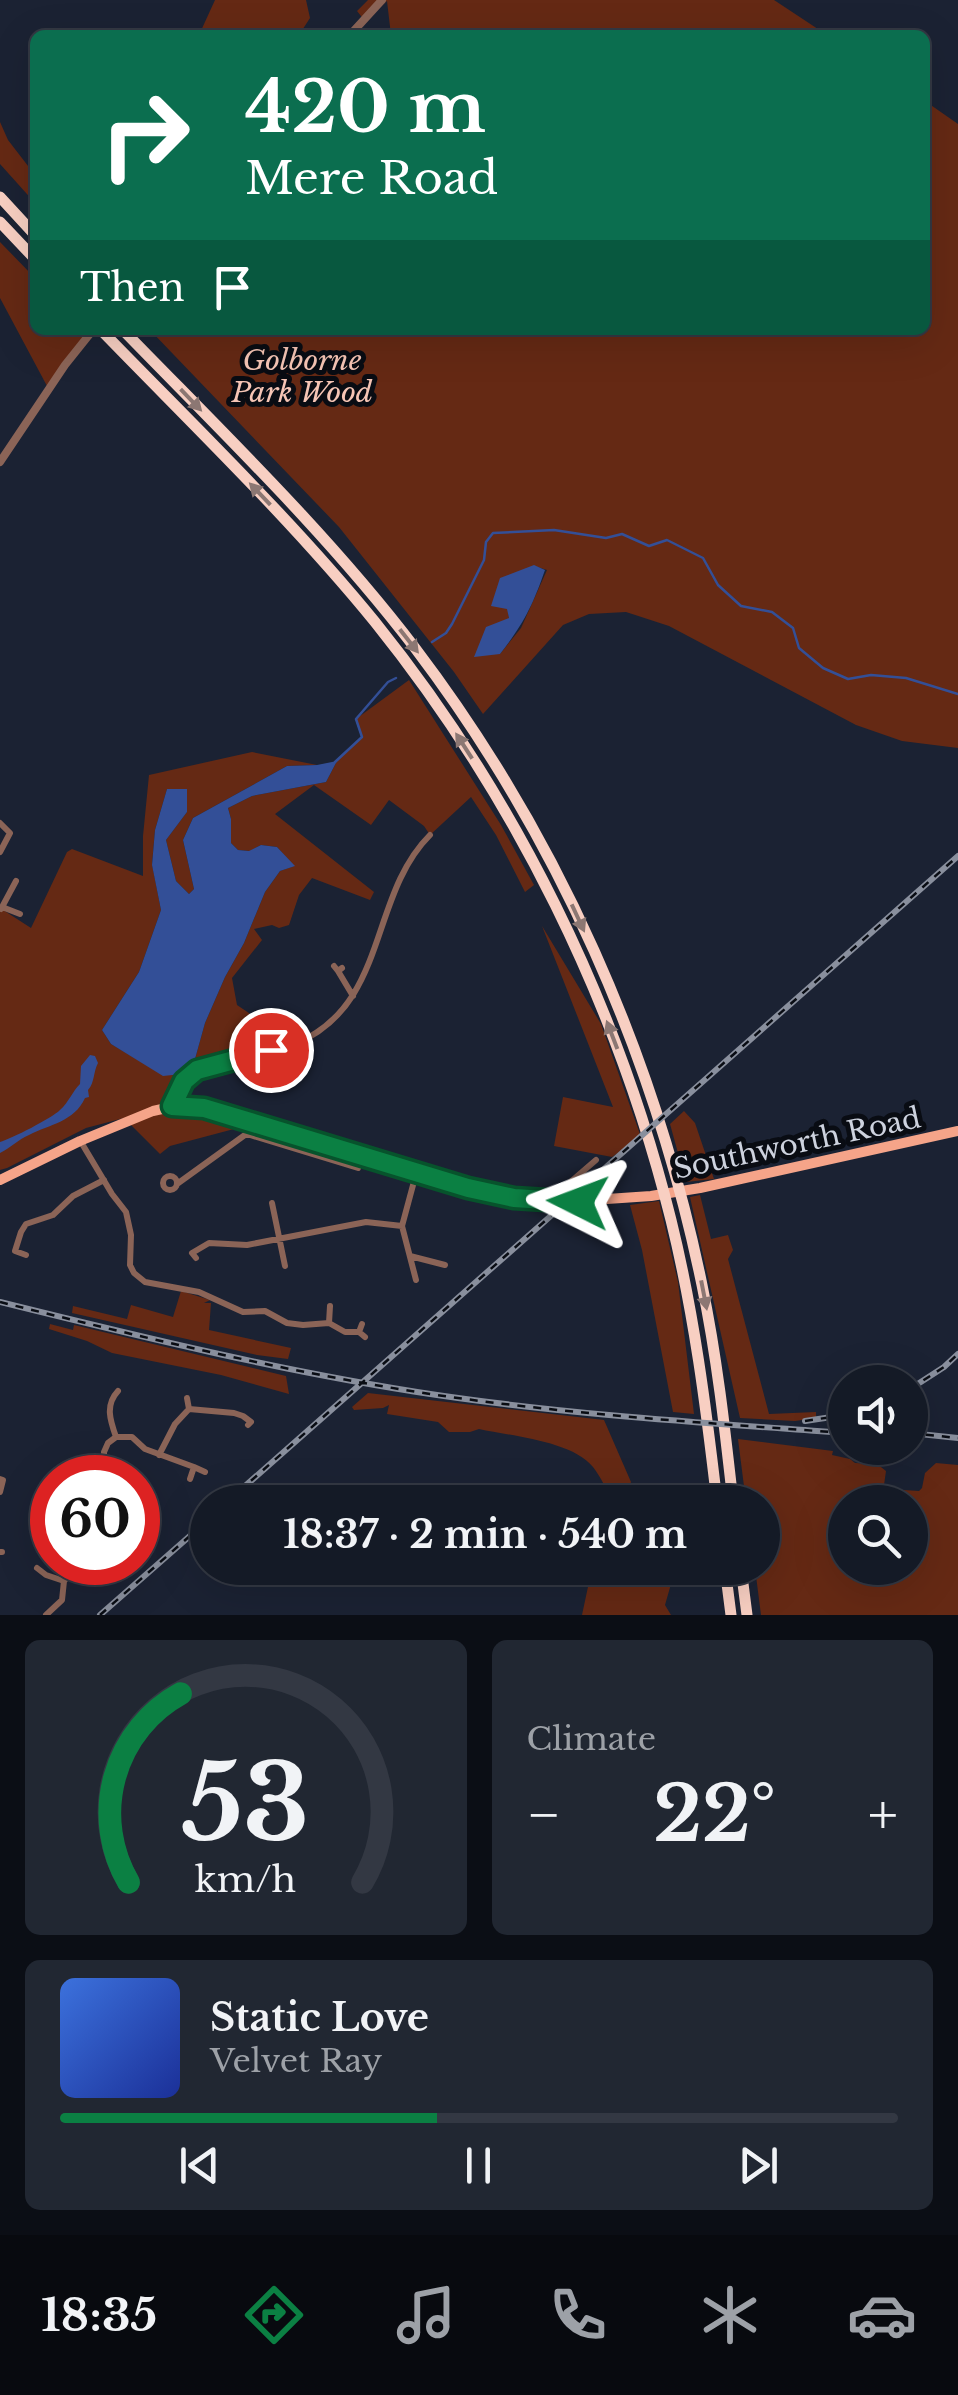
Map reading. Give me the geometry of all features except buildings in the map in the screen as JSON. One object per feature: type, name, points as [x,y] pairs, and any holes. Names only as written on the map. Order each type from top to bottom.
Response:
[{"type":"highway","points":[[0,196],[30,229]]},
{"type":"highway","points":[[0,222],[30,254]]},
{"type":"highway","points":[[107,335],[325,563],[377,625],[452,727],[507,816],[561,918],[608,1026],[662,1186],[688,1293],[715,1485]]},
{"type":"highway","points":[[128,335],[326,540],[417,650],[514,796],[574,908],[624,1024],[678,1183],[707,1311],[731,1485]]},
{"type":"highway","points":[[728,1585],[732,1615]]},
{"type":"highway","points":[[743,1585],[748,1615]]},
{"type":"main road","name":"Southworth Road","points":[[4,1176],[80,1140],[172,1106],[196,1106],[490,1193],[560,1202],[651,1196],[700,1188],[958,1131]]},
{"type":"street","points":[[355,30],[382,0]]},
{"type":"street","points":[[0,462],[88,335]]},
{"type":"street","points":[[0,823],[10,833],[0,852]]},
{"type":"street","points":[[172,1106],[184,1081],[197,1070],[294,1045],[336,1018],[354,998],[398,881],[415,850],[430,835]]},
{"type":"street","points":[[16,881],[1,909],[20,914]]},
{"type":"street","points":[[338,968],[354,998]]},
{"type":"street","points":[[177,1184],[260,1124]]},
{"type":"street","points":[[246,1134],[355,1169]]},
{"type":"street","points":[[80,1140],[128,1218],[135,1242],[127,1271],[145,1282],[199,1292],[242,1316],[266,1311],[294,1325],[330,1323],[345,1332],[362,1331]]},
{"type":"street","points":[[560,1202],[560,1191],[596,1160]]},
{"type":"street","points":[[416,1174],[402,1226],[416,1280]]},
{"type":"street","points":[[26,1255],[11,1250],[26,1224],[53,1215],[73,1196],[104,1180]]},
{"type":"street","points":[[272,1203],[284,1266]]},
{"type":"street","points":[[196,1258],[192,1253],[208,1243],[247,1245],[366,1222],[402,1226]]},
{"type":"street","points":[[410,1256],[445,1265]]},
{"type":"street","points":[[266,1311],[267,1300]]},
{"type":"street","points":[[330,1323],[331,1305]]},
{"type":"street","points":[[116,1437],[109,1414],[118,1391]]},
{"type":"street","points":[[187,1398],[189,1409]]},
{"type":"street","points":[[104,1455],[108,1443],[116,1437],[132,1437],[159,1455],[175,1424],[189,1409]]},
{"type":"street","points":[[189,1409],[234,1413],[251,1423]]},
{"type":"street","points":[[160,1455],[206,1472]]},
{"type":"street","points":[[190,1479],[194,1467]]},
{"type":"street","points":[[0,1492],[2,1478]]},
{"type":"street","points":[[46,1615],[62,1600],[64,1585]]},
{"type":"green space","points":[[215,0],[306,0],[310,18],[302,30],[201,30]]},
{"type":"green space","points":[[368,0],[774,0],[819,30],[390,30],[387,1],[365,21],[357,11]]},
{"type":"green space","name":"Golborne Park Wood","points":[[930,104],[958,124],[958,748],[902,741],[856,725],[669,626],[626,612],[589,614],[563,625],[483,714],[339,527],[155,335],[930,335]],"holes":[[[534,566],[547,570],[521,628],[500,654],[508,609]]]},
{"type":"green space","points":[[0,122],[8,140],[30,169],[30,197],[0,164]]},
{"type":"green space","points":[[0,242],[30,273],[30,335],[86,335],[47,386],[0,298]]},
{"type":"green space","points":[[409,680],[501,825],[534,885],[525,892],[471,797],[430,835],[389,800],[371,825],[314,785],[275,814],[374,892],[370,900],[312,878],[299,895],[289,925],[254,929],[262,940],[232,978],[237,1005],[289,1040],[183,1087],[176,1109],[187,1108],[249,1125],[170,1146],[160,1154],[124,1118],[86,1128],[0,1170],[0,908],[31,928],[67,852],[72,849],[143,876],[149,775],[252,752],[317,765],[287,766],[193,818],[183,840],[194,889],[189,894],[176,881],[166,840],[187,812],[187,789],[167,789],[155,830],[152,864],[161,910],[139,972],[102,1030],[111,1044],[163,1075],[182,1074],[195,1059],[205,1023],[265,892],[280,871],[294,866],[277,847],[261,845],[250,851],[238,850],[231,843],[228,808],[252,796],[326,782],[337,761],[361,737],[356,719]]},
{"type":"green space","points":[[542,926],[601,1024],[641,1137],[612,1157],[554,1146],[563,1097],[613,1107]]},
{"type":"green space","points":[[684,1111],[695,1123],[714,1179],[686,1182],[670,1124]]},
{"type":"green space","points":[[700,1195],[711,1239],[728,1235],[733,1250],[728,1259],[769,1414],[816,1412],[816,1418],[740,1418],[690,1197]]},
{"type":"green space","points":[[659,1201],[678,1282],[694,1414],[673,1412],[630,1205]]},
{"type":"green space","points":[[181,1291],[210,1300],[204,1303],[211,1303],[209,1330],[291,1348],[288,1359],[72,1313],[73,1306],[127,1319],[131,1305],[173,1317]]},
{"type":"green space","points":[[50,1324],[73,1330],[74,1325],[286,1376],[289,1394],[221,1375],[112,1353],[49,1329]]},
{"type":"green space","points":[[368,1393],[604,1420],[631,1482],[604,1485],[583,1458],[556,1445],[479,1429],[449,1432],[438,1422],[387,1414],[389,1405],[354,1410],[352,1407]]},
{"type":"green space","points":[[738,1439],[828,1450],[828,1465],[878,1465],[886,1471],[884,1485],[828,1485],[828,1585],[928,1585],[925,1473],[936,1463],[958,1465],[958,1615],[761,1615],[757,1585],[780,1585],[780,1485],[744,1485]]},
{"type":"green space","points":[[588,1585],[671,1585],[665,1605],[671,1615],[582,1615]]},
{"type":"water","points":[[534,565],[545,570],[515,634],[500,654],[474,657],[486,627],[509,618],[507,609],[491,606],[500,578]]},
{"type":"water","points":[[337,761],[326,782],[252,796],[228,808],[231,843],[238,850],[249,851],[261,845],[277,847],[295,866],[280,871],[265,892],[205,1023],[195,1059],[182,1074],[163,1076],[111,1044],[102,1030],[139,972],[161,910],[152,865],[155,830],[167,789],[187,789],[187,812],[166,840],[176,881],[189,894],[194,889],[183,840],[193,818],[287,766]]},
{"type":"water","points":[[90,1055],[98,1063],[89,1097],[68,1117],[0,1153],[0,1142],[63,1107],[80,1084],[81,1066]]},
{"type":"waterway","points":[[432,642],[452,624],[493,533],[554,530],[606,538],[622,534],[649,546],[667,540],[703,558],[718,585],[741,606],[772,612],[793,628],[799,648],[823,668],[848,679],[871,675],[906,678],[958,694]]},
{"type":"waterway","points":[[335,762],[362,737],[356,719],[396,678]]},
{"type":"railway","points":[[246,1485],[958,856]]},
{"type":"railway","points":[[0,1302],[272,1365],[437,1395],[590,1413],[828,1432]]},
{"type":"railway","points":[[928,1377],[958,1354]]},
{"type":"railway","points":[[805,1421],[828,1418]]},
{"type":"railway","points":[[928,1435],[958,1438]]},
{"type":"railway","points":[[100,1615],[190,1536]]},
{"type":"route","points":[[271,1050],[197,1070],[184,1081],[172,1106],[204,1108],[468,1188],[514,1198],[578,1202]]}]
